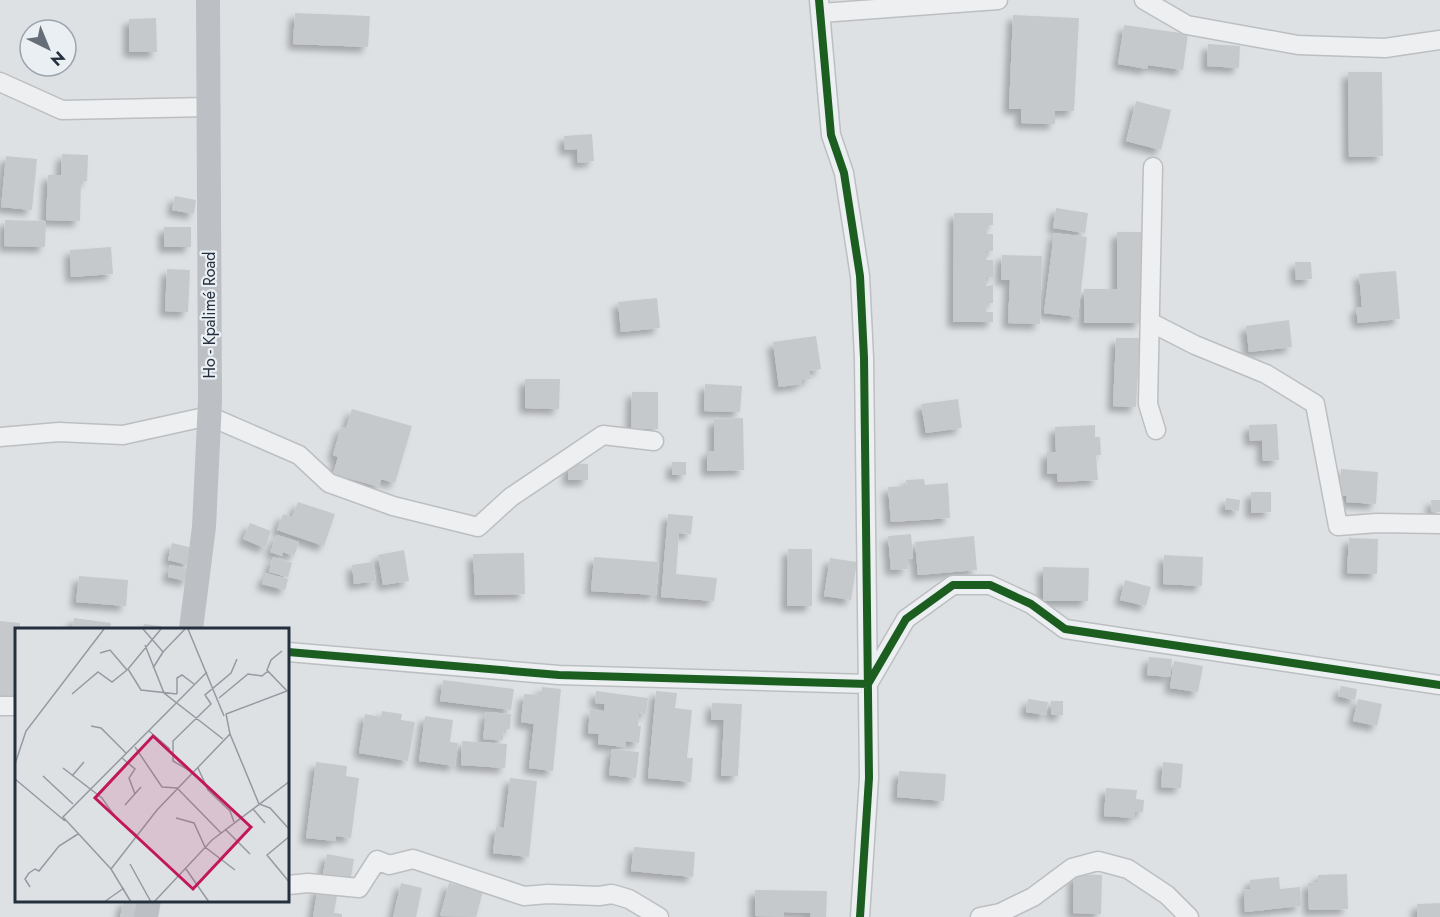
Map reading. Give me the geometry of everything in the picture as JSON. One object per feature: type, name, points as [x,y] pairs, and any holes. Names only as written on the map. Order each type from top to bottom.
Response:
[{"type":"main road","name":"Ho - Kpalimé Road","points":[[190,628],[204,527],[209,416],[208,0]]},
{"type":"main road","points":[[146,917],[149,902]]},
{"type":"street","points":[[862,917],[869,778],[864,358],[860,276],[844,173],[831,135],[820,7],[998,0]]},
{"type":"street","points":[[1144,0],[1187,25],[1298,45],[1385,48],[1440,40]]},
{"type":"street","points":[[0,82],[62,110],[208,107]]},
{"type":"street","points":[[1153,167],[1148,404],[1156,430]]},
{"type":"street","points":[[1150,322],[1195,345],[1266,374],[1315,404],[1338,526],[1440,524]]},
{"type":"street","points":[[0,437],[59,432],[123,435],[209,416],[299,455],[329,483],[393,506],[478,527],[511,497],[603,435],[654,441]]},
{"type":"street","points":[[868,684],[906,620],[953,585],[990,585],[1031,604],[1065,628],[1440,685]]},
{"type":"street","points":[[290,652],[559,675],[868,684]]},
{"type":"street","points":[[290,885],[308,883],[359,888],[377,860],[389,865],[413,859],[524,896],[612,894],[629,899],[659,917]]},
{"type":"street","points":[[980,917],[1000,912],[1033,897],[1072,868],[1098,861],[1128,870],[1167,895],[1189,917]]},
{"type":"building","points":[[295,13],[370,16],[368,47],[293,44]]},
{"type":"building","points":[[1013,15],[1079,18],[1074,111],[1055,111],[1055,124],[1021,123],[1021,109],[1009,109]]},
{"type":"building","points":[[156,18],[157,52],[129,52],[129,19]]},
{"type":"building","points":[[1124,25],[1188,34],[1183,70],[1148,65],[1147,69],[1118,64]]},
{"type":"building","points":[[1208,44],[1240,46],[1239,68],[1207,66]]},
{"type":"building","points":[[1348,72],[1382,72],[1383,156],[1349,157]]},
{"type":"building","points":[[1136,101],[1171,110],[1161,150],[1126,141]]},
{"type":"building","points":[[592,134],[594,161],[578,163],[577,149],[565,150],[564,136]]},
{"type":"building","points":[[62,154],[88,155],[87,181],[81,181],[80,221],[46,220],[48,175],[61,175]]},
{"type":"building","points":[[6,156],[37,159],[32,210],[1,207]]},
{"type":"building","points":[[175,196],[196,200],[194,214],[172,210]]},
{"type":"building","points":[[1056,208],[1088,213],[1085,233],[1053,228]]},
{"type":"building","points":[[954,213],[993,213],[993,225],[987,225],[987,234],[993,234],[993,251],[986,251],[986,260],[993,260],[993,277],[986,277],[986,286],[993,285],[993,303],[987,303],[986,312],[993,312],[993,322],[953,322]]},
{"type":"building","points":[[5,220],[46,221],[45,247],[4,246]]},
{"type":"building","points":[[164,227],[191,227],[191,247],[164,247]]},
{"type":"building","points":[[1117,232],[1141,232],[1141,323],[1084,323],[1084,289],[1117,289]]},
{"type":"building","points":[[1054,233],[1087,237],[1078,317],[1044,313]]},
{"type":"building","points":[[111,247],[113,274],[71,277],[70,250]]},
{"type":"building","points":[[1002,255],[1042,256],[1040,324],[1008,323],[1010,280],[1001,280]]},
{"type":"building","points":[[1295,262],[1311,262],[1312,279],[1296,280]]},
{"type":"building","points":[[167,269],[190,270],[188,312],[165,311]]},
{"type":"building","points":[[1396,271],[1400,319],[1358,323],[1356,307],[1362,307],[1359,274]]},
{"type":"building","points":[[657,298],[660,328],[621,332],[618,302]]},
{"type":"building","points":[[1289,320],[1292,347],[1249,352],[1246,326]]},
{"type":"building","points":[[816,336],[821,369],[809,371],[811,379],[802,380],[802,384],[779,387],[773,342]]},
{"type":"building","points":[[1116,338],[1140,338],[1136,407],[1113,406]]},
{"type":"building","points":[[525,379],[560,379],[559,409],[525,408]]},
{"type":"building","points":[[705,384],[742,386],[740,412],[704,411]]},
{"type":"building","points":[[632,392],[658,392],[658,429],[631,429]]},
{"type":"building","points":[[958,399],[962,428],[926,433],[921,404]]},
{"type":"building","points":[[352,409],[412,426],[395,483],[381,479],[379,487],[333,474],[338,457],[333,455],[341,427],[346,428]]},
{"type":"building","points":[[743,418],[744,470],[707,471],[707,451],[714,451],[714,419]]},
{"type":"building","points":[[1277,424],[1279,460],[1263,461],[1262,440],[1250,441],[1249,425]]},
{"type":"building","points":[[1095,425],[1095,437],[1100,437],[1101,455],[1096,455],[1098,480],[1058,482],[1057,473],[1047,474],[1047,452],[1056,452],[1055,427]]},
{"type":"building","points":[[672,462],[686,462],[686,475],[672,475]]},
{"type":"building","points":[[569,463],[588,464],[588,480],[568,480]]},
{"type":"building","points":[[1341,469],[1378,472],[1376,504],[1346,502],[1347,496],[1339,496]]},
{"type":"building","points":[[924,479],[925,485],[948,483],[950,518],[891,522],[888,487],[907,486],[906,480]]},
{"type":"building","points":[[1251,492],[1271,492],[1271,512],[1251,513]]},
{"type":"building","points":[[1226,498],[1240,500],[1239,511],[1225,509]]},
{"type":"building","points":[[1431,500],[1440,500],[1440,512],[1432,512]]},
{"type":"building","points":[[298,502],[335,514],[324,546],[277,530],[283,514],[292,517]]},
{"type":"building","points":[[668,514],[693,516],[691,534],[679,533],[676,574],[717,578],[714,601],[661,597]]},
{"type":"building","points":[[250,523],[271,531],[265,548],[243,539]]},
{"type":"building","points":[[911,534],[913,558],[907,559],[908,569],[891,570],[888,536]]},
{"type":"building","points":[[277,535],[299,542],[294,556],[283,552],[282,556],[270,552]]},
{"type":"building","points":[[974,536],[977,570],[918,575],[915,542]]},
{"type":"building","points":[[1349,538],[1378,539],[1377,574],[1347,573]]},
{"type":"building","points":[[172,543],[193,548],[189,565],[168,560]]},
{"type":"building","points":[[788,549],[812,549],[812,606],[787,606]]},
{"type":"building","points":[[404,550],[409,581],[383,585],[378,555]]},
{"type":"building","points":[[524,553],[525,594],[475,595],[473,554]]},
{"type":"building","points":[[1164,555],[1203,557],[1202,586],[1163,584]]},
{"type":"building","points":[[273,557],[292,563],[288,577],[269,572]]},
{"type":"building","points":[[594,557],[659,562],[656,595],[591,591]]},
{"type":"building","points":[[830,558],[857,562],[851,600],[824,596]]},
{"type":"building","points":[[373,562],[376,581],[354,584],[352,565]]},
{"type":"building","points":[[170,565],[190,569],[187,581],[168,577]]},
{"type":"building","points":[[1043,567],[1089,568],[1088,601],[1043,601]]},
{"type":"building","points":[[266,573],[288,579],[285,590],[262,584]]},
{"type":"building","points":[[79,576],[128,580],[126,606],[76,602]]},
{"type":"building","points":[[1125,580],[1151,587],[1146,606],[1120,600]]},
{"type":"building","points":[[74,618],[111,623],[110,628],[72,628]]},
{"type":"building","points":[[0,621],[20,623],[20,628],[15,628],[15,697],[0,695]]},
{"type":"building","points":[[144,624],[161,626],[161,628],[143,628]]},
{"type":"building","points":[[1149,657],[1172,659],[1170,677],[1147,675]]},
{"type":"building","points":[[1174,661],[1203,666],[1198,692],[1170,688]]},
{"type":"building","points":[[443,680],[514,689],[511,710],[440,701]]},
{"type":"building","points":[[1341,686],[1357,689],[1355,700],[1338,696]]},
{"type":"building","points":[[542,687],[561,689],[553,771],[529,768],[534,724],[521,722],[524,694],[541,695]]},
{"type":"building","points":[[596,691],[648,698],[646,714],[639,713],[638,726],[641,726],[639,743],[626,741],[625,747],[598,744],[599,734],[588,733],[590,710],[604,711],[605,704],[595,703]]},
{"type":"building","points":[[656,691],[677,693],[675,708],[692,710],[687,758],[693,758],[691,782],[648,778]]},
{"type":"building","points":[[1028,699],[1048,702],[1046,715],[1026,712]]},
{"type":"building","points":[[1358,699],[1382,704],[1377,726],[1353,721]]},
{"type":"building","points":[[1051,701],[1063,701],[1063,715],[1051,715]]},
{"type":"building","points":[[712,703],[742,704],[738,776],[721,776],[724,720],[711,720]]},
{"type":"building","points":[[382,711],[402,714],[401,720],[415,722],[408,761],[359,753],[365,714],[381,717]]},
{"type":"building","points":[[486,712],[511,714],[510,729],[504,729],[503,740],[483,739]]},
{"type":"building","points":[[425,716],[453,720],[450,742],[458,743],[455,766],[419,761]]},
{"type":"building","points":[[462,741],[507,744],[505,768],[461,765]]},
{"type":"building","points":[[612,749],[639,752],[636,778],[609,775]]},
{"type":"building","points":[[316,762],[347,766],[346,776],[359,778],[351,838],[336,836],[335,841],[306,838]]},
{"type":"building","points":[[1163,762],[1183,764],[1181,788],[1161,787]]},
{"type":"building","points":[[899,771],[946,774],[944,801],[897,797]]},
{"type":"building","points":[[510,778],[537,781],[529,857],[493,853],[496,827],[504,828]]},
{"type":"building","points":[[1106,788],[1137,790],[1136,799],[1144,800],[1143,812],[1135,812],[1135,818],[1104,816]]},
{"type":"building","points":[[634,847],[695,852],[693,877],[631,871]]},
{"type":"building","points":[[327,854],[354,859],[350,883],[322,878]]},
{"type":"building","points":[[1074,874],[1102,875],[1101,914],[1073,913]]},
{"type":"building","points":[[1347,874],[1348,909],[1309,910],[1308,883],[1318,882],[1318,875]]},
{"type":"building","points":[[1279,877],[1280,889],[1300,887],[1301,906],[1245,912],[1244,890],[1250,889],[1250,880]]},
{"type":"building","points":[[401,883],[422,888],[416,917],[393,917]]},
{"type":"building","points":[[449,883],[483,891],[476,917],[440,916]]},
{"type":"building","points":[[318,887],[338,890],[334,913],[342,914],[342,917],[313,917]]},
{"type":"building","points":[[755,890],[827,891],[826,917],[810,917],[811,913],[784,912],[784,917],[755,916]]},
{"type":"building","points":[[124,902],[139,903],[136,917],[120,917]]},
{"type":"building","points":[[1440,903],[1440,917],[1417,917],[1417,904]]},
{"type":"cycle path","points":[[819,0],[831,135],[844,173],[860,276],[864,358],[869,778],[860,917]]},
{"type":"cycle path","points":[[290,652],[559,675],[868,684],[906,619],[953,585],[990,585],[1031,604],[1065,629],[1440,685]]}]
